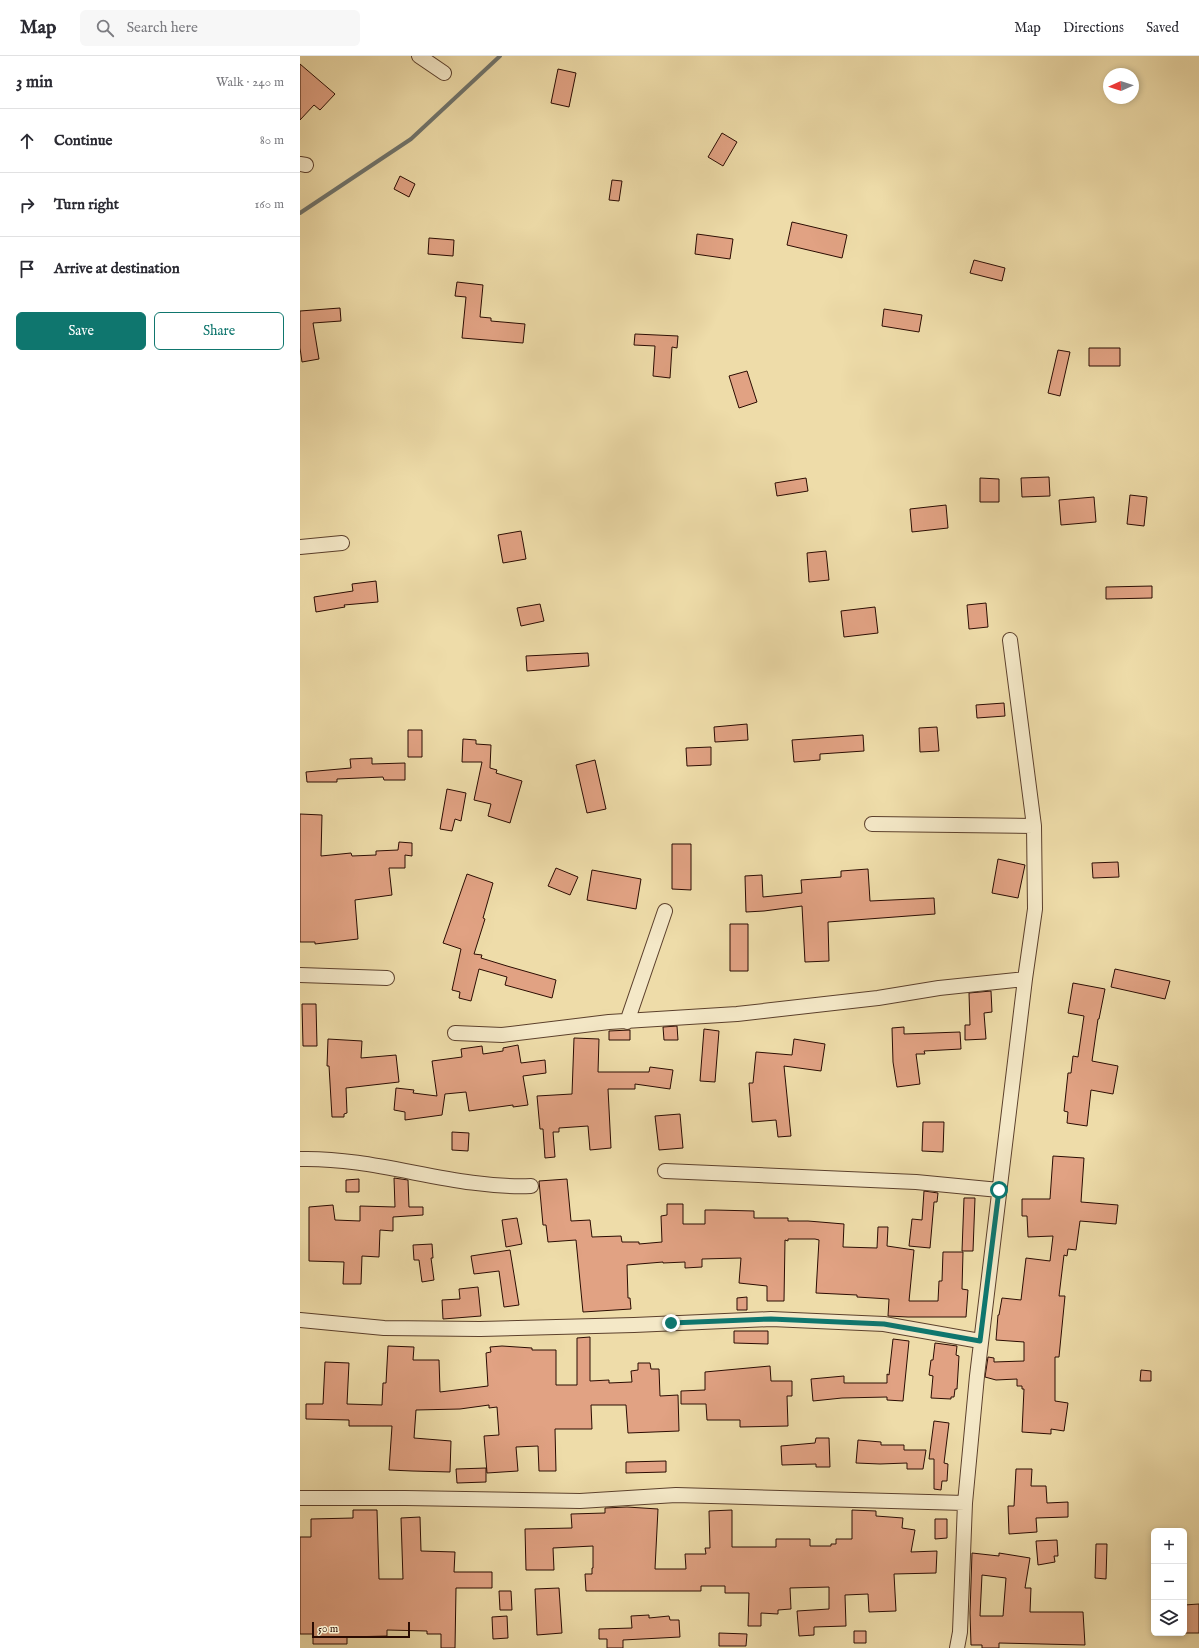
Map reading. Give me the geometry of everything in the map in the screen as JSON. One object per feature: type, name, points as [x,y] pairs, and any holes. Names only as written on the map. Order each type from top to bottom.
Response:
[{"type":"street","points":[[419,56],[444,73]]},
{"type":"street","points":[[300,547],[342,543]]},
{"type":"street","points":[[957,1648],[960,1632],[965,1503],[980,1341],[1035,909],[1034,826],[1010,640]]},
{"type":"street","points":[[872,824],[1034,826]]},
{"type":"street","points":[[627,1022],[665,911]]},
{"type":"street","points":[[300,975],[387,978]]},
{"type":"street","points":[[455,1033],[502,1035],[609,1022],[737,1014],[878,998],[939,988],[1025,979]]},
{"type":"street","points":[[300,1159],[332,1160],[381,1166],[466,1182],[531,1186]]},
{"type":"street","points":[[665,1171],[916,1182],[999,1190]]},
{"type":"street","points":[[300,1320],[384,1328],[480,1329],[634,1325],[771,1319],[884,1324],[980,1341]]},
{"type":"street","points":[[300,1498],[580,1501],[676,1495],[965,1503]]},
{"type":"building","points":[[300,64],[335,94],[320,110],[314,105],[300,120]]},
{"type":"building","points":[[558,69],[576,73],[569,107],[551,103]]},
{"type":"building","points":[[722,133],[737,142],[723,166],[708,157]]},
{"type":"building","points":[[400,176],[415,184],[409,197],[394,189]]},
{"type":"building","points":[[612,180],[622,181],[619,201],[609,200]]},
{"type":"building","points":[[792,222],[847,235],[842,258],[787,245]]},
{"type":"building","points":[[697,234],[733,239],[730,259],[695,254]]},
{"type":"building","points":[[429,238],[454,240],[453,256],[428,254]]},
{"type":"building","points":[[974,260],[1005,268],[1002,281],[970,273]]},
{"type":"building","points":[[457,282],[483,285],[480,317],[491,318],[491,321],[525,324],[523,343],[462,338],[466,297],[455,296]]},
{"type":"building","points":[[340,308],[341,321],[313,323],[319,359],[302,362],[300,348],[300,311]]},
{"type":"building","points":[[884,309],[922,315],[919,332],[882,326]]},
{"type":"building","points":[[635,334],[678,336],[677,348],[672,347],[670,378],[653,376],[655,346],[634,345]]},
{"type":"building","points":[[1089,348],[1120,348],[1120,366],[1089,366]]},
{"type":"building","points":[[1058,350],[1070,352],[1060,396],[1048,393]]},
{"type":"building","points":[[747,371],[757,402],[739,408],[729,376]]},
{"type":"building","points":[[1049,477],[1050,496],[1022,497],[1021,478]]},
{"type":"building","points":[[806,478],[808,491],[777,496],[775,483]]},
{"type":"building","points":[[980,478],[999,479],[999,502],[980,502]]},
{"type":"building","points":[[1130,495],[1147,497],[1144,526],[1127,524]]},
{"type":"building","points":[[1094,497],[1096,522],[1061,525],[1059,500]]},
{"type":"building","points":[[946,505],[948,528],[912,532],[910,509]]},
{"type":"building","points":[[521,531],[526,559],[503,563],[498,535]]},
{"type":"building","points":[[826,551],[829,580],[809,582],[807,553]]},
{"type":"building","points":[[376,581],[378,602],[344,605],[345,607],[316,612],[314,597],[353,591],[352,584]]},
{"type":"building","points":[[1152,586],[1152,598],[1106,599],[1106,587]]},
{"type":"building","points":[[986,603],[988,627],[969,629],[967,605]]},
{"type":"building","points":[[540,604],[544,621],[521,626],[517,608]]},
{"type":"building","points":[[875,607],[878,633],[844,637],[841,611]]},
{"type":"building","points":[[588,653],[589,666],[527,671],[526,656]]},
{"type":"building","points":[[1004,703],[1005,716],[977,718],[976,705]]},
{"type":"building","points":[[747,724],[748,740],[715,742],[714,727]]},
{"type":"building","points":[[937,727],[939,751],[920,752],[919,728]]},
{"type":"building","points":[[408,730],[422,730],[422,757],[408,757]]},
{"type":"building","points":[[863,735],[864,751],[820,754],[820,760],[794,762],[792,740]]},
{"type":"building","points":[[463,739],[476,740],[476,744],[491,745],[490,768],[497,770],[496,773],[522,781],[510,823],[488,816],[491,804],[474,800],[482,762],[462,762]]},
{"type":"building","points":[[711,747],[711,765],[687,766],[686,748]]},
{"type":"building","points":[[372,758],[372,764],[405,763],[405,780],[384,780],[383,777],[337,779],[337,782],[307,782],[306,772],[351,768],[350,759]]},
{"type":"building","points":[[595,760],[606,809],[587,813],[576,765]]},
{"type":"building","points":[[447,789],[466,793],[461,821],[455,819],[452,831],[440,829]]},
{"type":"building","points":[[300,814],[322,815],[321,856],[351,853],[352,856],[376,855],[376,851],[398,850],[399,842],[412,843],[412,856],[405,855],[405,868],[389,868],[392,895],[355,900],[358,939],[315,944],[315,942],[300,942]]},
{"type":"building","points":[[672,844],[691,844],[691,890],[672,889]]},
{"type":"building","points":[[998,859],[1025,865],[1018,898],[992,893]]},
{"type":"building","points":[[1118,862],[1119,877],[1093,878],[1092,863]]},
{"type":"building","points":[[556,868],[578,877],[570,895],[548,886]]},
{"type":"building","points":[[868,869],[870,901],[934,898],[935,914],[828,922],[829,961],[805,962],[802,906],[746,912],[745,876],[762,875],[763,897],[802,893],[801,880],[841,877],[841,871]]},
{"type":"building","points":[[592,870],[641,879],[636,909],[587,900]]},
{"type":"building","points":[[467,874],[493,883],[483,918],[485,919],[474,954],[482,955],[481,958],[556,980],[552,998],[505,985],[507,977],[479,969],[471,1001],[459,998],[460,992],[452,990],[461,949],[443,943]]},
{"type":"building","points":[[730,924],[748,924],[748,971],[730,971]]},
{"type":"building","points":[[1115,969],[1170,981],[1165,999],[1111,987]]},
{"type":"building","points":[[1073,983],[1105,989],[1098,1019],[1092,1061],[1118,1066],[1113,1094],[1091,1090],[1087,1126],[1067,1123],[1068,1112],[1064,1111],[1068,1073],[1071,1073],[1073,1056],[1078,1057],[1084,1016],[1068,1013]]},
{"type":"building","points":[[991,991],[992,1012],[984,1013],[986,1039],[965,1040],[965,1025],[970,1025],[969,993]]},
{"type":"building","points":[[302,1004],[316,1004],[317,1046],[303,1046]]},
{"type":"building","points":[[677,1026],[678,1040],[664,1040],[663,1027]]},
{"type":"building","points":[[904,1027],[904,1034],[960,1032],[961,1049],[924,1051],[925,1054],[916,1054],[920,1084],[897,1087],[893,1062],[892,1028]]},
{"type":"building","points":[[704,1029],[719,1031],[715,1082],[700,1081]]},
{"type":"building","points":[[630,1030],[630,1040],[609,1040],[609,1031]]},
{"type":"building","points":[[574,1038],[599,1039],[598,1072],[649,1072],[650,1067],[673,1070],[670,1089],[635,1084],[635,1089],[608,1089],[611,1148],[590,1150],[588,1126],[559,1128],[559,1132],[553,1132],[555,1157],[545,1158],[543,1129],[540,1129],[537,1096],[572,1094]]},
{"type":"building","points":[[328,1039],[362,1041],[361,1058],[396,1055],[399,1082],[346,1088],[347,1113],[344,1114],[344,1117],[332,1117],[329,1066],[327,1066]]},
{"type":"building","points":[[794,1039],[825,1044],[821,1071],[784,1066],[791,1136],[778,1137],[776,1120],[752,1122],[749,1083],[753,1083],[756,1052],[792,1055]]},
{"type":"building","points":[[518,1045],[521,1063],[545,1060],[546,1073],[523,1076],[528,1105],[513,1107],[513,1105],[469,1111],[466,1092],[445,1094],[442,1115],[405,1120],[405,1112],[394,1110],[396,1088],[414,1090],[413,1093],[437,1096],[432,1061],[462,1057],[461,1049],[482,1046],[483,1054],[503,1051],[503,1048]]},
{"type":"building","points":[[680,1114],[683,1148],[659,1150],[655,1116]]},
{"type":"building","points":[[923,1122],[944,1122],[943,1152],[922,1151]]},
{"type":"building","points":[[452,1132],[469,1133],[468,1151],[452,1150]]},
{"type":"building","points":[[1053,1156],[1084,1158],[1081,1202],[1118,1205],[1116,1224],[1080,1221],[1076,1250],[1068,1249],[1067,1256],[1064,1255],[1059,1296],[1065,1296],[1059,1357],[1055,1357],[1055,1401],[1068,1403],[1064,1431],[1051,1429],[1051,1434],[1022,1432],[1024,1389],[1022,1389],[1022,1386],[1017,1386],[1017,1379],[996,1380],[985,1377],[988,1357],[994,1358],[994,1362],[1024,1361],[1024,1342],[996,1340],[998,1315],[1002,1298],[1021,1300],[1026,1258],[1050,1261],[1053,1236],[1028,1237],[1027,1216],[1022,1216],[1022,1199],[1050,1199]]},
{"type":"building","points":[[394,1178],[408,1180],[409,1207],[423,1207],[423,1215],[393,1217],[393,1231],[380,1230],[379,1257],[362,1256],[361,1284],[343,1284],[344,1262],[309,1261],[309,1207],[333,1205],[335,1220],[360,1221],[360,1206],[395,1207]]},
{"type":"building","points":[[359,1179],[359,1192],[346,1192],[346,1180]]},
{"type":"building","points":[[567,1179],[571,1221],[590,1220],[592,1237],[621,1236],[622,1242],[639,1242],[639,1244],[662,1242],[661,1216],[667,1215],[667,1204],[683,1204],[683,1224],[705,1224],[705,1210],[715,1210],[754,1211],[754,1218],[788,1218],[788,1221],[844,1224],[843,1247],[877,1248],[878,1227],[888,1227],[887,1246],[914,1250],[909,1301],[938,1301],[939,1281],[942,1281],[943,1252],[963,1252],[962,1289],[968,1290],[966,1317],[888,1316],[889,1299],[857,1297],[857,1295],[816,1293],[819,1240],[815,1239],[785,1240],[784,1301],[767,1301],[767,1286],[739,1283],[741,1258],[702,1259],[702,1267],[685,1268],[685,1262],[627,1265],[628,1298],[630,1298],[631,1309],[583,1312],[576,1240],[548,1242],[546,1225],[543,1225],[539,1181]]},
{"type":"building","points":[[924,1191],[938,1193],[937,1202],[934,1202],[930,1248],[909,1246],[912,1219],[922,1220]]},
{"type":"building","points":[[964,1198],[975,1198],[973,1251],[962,1251]]},
{"type":"building","points":[[517,1218],[522,1244],[506,1247],[502,1220]]},
{"type":"building","points":[[432,1244],[433,1258],[431,1258],[434,1280],[422,1282],[419,1260],[414,1260],[413,1245]]},
{"type":"building","points":[[510,1250],[519,1305],[504,1307],[499,1271],[474,1274],[471,1256]]},
{"type":"building","points":[[478,1287],[481,1316],[443,1319],[442,1300],[460,1299],[459,1289]]},
{"type":"building","points":[[747,1297],[747,1310],[737,1310],[737,1298]]},
{"type":"building","points":[[734,1331],[768,1331],[768,1344],[734,1343]]},
{"type":"building","points":[[590,1337],[590,1381],[609,1380],[609,1383],[632,1382],[631,1371],[638,1370],[638,1363],[650,1363],[651,1369],[659,1369],[660,1396],[678,1395],[679,1431],[628,1433],[626,1405],[591,1405],[592,1429],[555,1429],[556,1471],[539,1471],[538,1446],[516,1447],[518,1471],[487,1473],[484,1436],[499,1435],[497,1407],[489,1408],[489,1405],[460,1409],[416,1410],[414,1438],[451,1441],[450,1472],[412,1471],[389,1470],[392,1426],[349,1426],[349,1420],[306,1419],[306,1404],[323,1404],[325,1362],[349,1363],[347,1404],[382,1405],[383,1383],[386,1383],[388,1346],[414,1347],[413,1360],[439,1360],[440,1392],[488,1386],[486,1353],[491,1352],[490,1347],[502,1346],[532,1348],[532,1350],[556,1350],[556,1385],[577,1385],[577,1338]]},
{"type":"building","points":[[893,1339],[909,1341],[903,1401],[887,1400],[887,1397],[842,1398],[813,1401],[811,1379],[844,1376],[844,1383],[887,1383],[887,1374],[889,1375]]},
{"type":"building","points":[[935,1343],[957,1346],[956,1355],[959,1356],[957,1389],[955,1389],[954,1397],[951,1397],[951,1399],[931,1398],[933,1376],[929,1375]]},
{"type":"building","points":[[770,1366],[771,1381],[792,1381],[792,1396],[787,1396],[788,1426],[740,1427],[740,1420],[707,1420],[706,1404],[681,1404],[681,1391],[705,1390],[705,1372]]},
{"type":"building","points":[[1141,1370],[1151,1371],[1151,1381],[1140,1381]]},
{"type":"building","points":[[934,1421],[949,1423],[944,1463],[948,1464],[947,1481],[942,1481],[941,1490],[934,1489],[934,1459],[929,1459]]},
{"type":"building","points":[[816,1438],[829,1438],[830,1467],[816,1467],[816,1464],[782,1465],[781,1446],[815,1443]]},
{"type":"building","points":[[858,1440],[881,1442],[881,1445],[904,1445],[904,1450],[926,1450],[923,1469],[907,1469],[907,1463],[856,1463]]},
{"type":"building","points":[[666,1461],[666,1472],[626,1473],[626,1462]]},
{"type":"building","points":[[486,1468],[486,1482],[457,1483],[456,1469]]},
{"type":"building","points":[[1016,1469],[1032,1469],[1031,1486],[1046,1486],[1047,1503],[1068,1502],[1068,1517],[1036,1518],[1037,1532],[1009,1534],[1008,1506],[1014,1506]]},
{"type":"building","points":[[627,1507],[658,1509],[655,1569],[686,1569],[685,1554],[706,1554],[705,1548],[710,1548],[709,1511],[732,1510],[732,1547],[776,1547],[776,1539],[810,1539],[810,1546],[831,1546],[831,1544],[836,1544],[836,1539],[852,1539],[852,1510],[876,1511],[876,1516],[903,1518],[902,1528],[915,1530],[911,1552],[937,1551],[936,1573],[894,1574],[896,1611],[869,1612],[868,1594],[845,1595],[846,1626],[814,1627],[814,1635],[799,1636],[797,1611],[829,1609],[829,1587],[790,1588],[791,1609],[778,1610],[778,1614],[761,1613],[761,1626],[748,1626],[749,1593],[725,1593],[725,1586],[701,1586],[701,1591],[586,1591],[585,1574],[592,1574],[593,1546],[553,1548],[554,1570],[526,1570],[525,1529],[572,1528],[571,1514],[605,1513],[605,1508]]},
{"type":"building","points":[[353,1510],[377,1510],[379,1579],[403,1579],[401,1518],[420,1517],[421,1551],[455,1552],[454,1572],[492,1572],[492,1588],[456,1588],[455,1648],[441,1648],[441,1634],[427,1634],[427,1631],[387,1630],[387,1636],[347,1637],[347,1644],[313,1644],[313,1634],[300,1634],[300,1537],[311,1537],[311,1519],[353,1518]]},
{"type":"building","points":[[935,1519],[947,1519],[947,1538],[935,1539]]},
{"type":"building","points":[[1057,1540],[1058,1556],[1054,1556],[1055,1562],[1038,1565],[1036,1541]]},
{"type":"building","points":[[1096,1544],[1107,1544],[1106,1579],[1095,1578]]},
{"type":"building","points":[[972,1553],[999,1556],[999,1553],[1030,1558],[1025,1588],[1031,1588],[1030,1612],[1083,1612],[1085,1645],[999,1643],[999,1648],[982,1648],[982,1645],[971,1645],[970,1613]],"holes":[[[982,1575],[1006,1578],[1003,1616],[980,1616]]]},
{"type":"building","points":[[559,1588],[562,1633],[537,1635],[535,1589]]},
{"type":"building","points":[[499,1591],[511,1591],[512,1610],[500,1610]]},
{"type":"building","points":[[1199,1604],[1199,1633],[1187,1633],[1187,1605]]},
{"type":"building","points":[[649,1615],[649,1618],[669,1616],[670,1620],[679,1620],[680,1637],[623,1640],[623,1648],[607,1648],[607,1639],[599,1639],[599,1629],[632,1628],[631,1616]]},
{"type":"building","points":[[507,1616],[508,1638],[493,1639],[492,1617]]},
{"type":"building","points":[[854,1631],[866,1631],[866,1643],[854,1643]]},
{"type":"building","points":[[719,1633],[747,1634],[746,1646],[719,1646]]},
{"type":"waterway","points":[[300,213],[411,139],[500,56]]},
{"type":"route","points":[[671,1323],[771,1319],[884,1324],[980,1341],[999,1190]]}]
